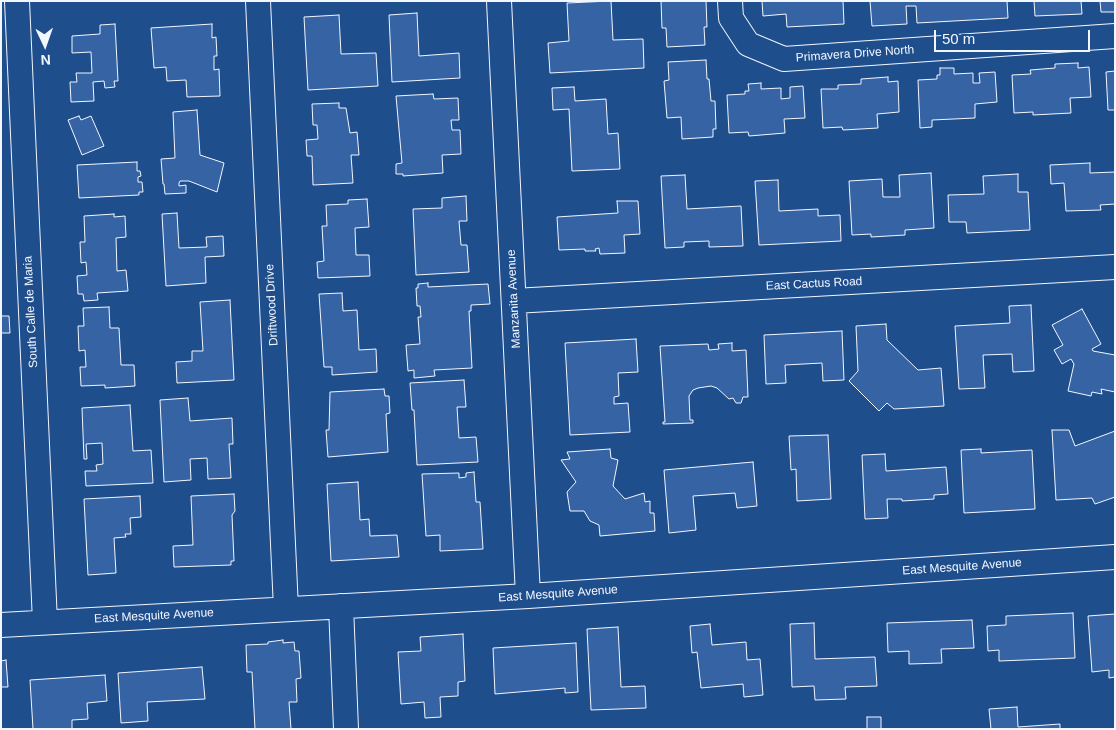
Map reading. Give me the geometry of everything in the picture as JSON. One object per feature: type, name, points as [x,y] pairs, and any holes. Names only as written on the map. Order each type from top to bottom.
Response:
[{"type":"street","name":"South Calle de Maria","points":[[16,1],[45,622]]},
{"type":"street","name":"Driftwood Drive","points":[[258,1],[286,609]]},
{"type":"street","name":"Manzanita Avenue","points":[[499,1],[528,596]]},
{"type":"street","name":"Primavera Drive North","points":[[730,1],[731,18],[748,44],[784,59],[1115,36]]},
{"type":"street","name":"East Cactus Road","points":[[514,301],[1115,268]]},
{"type":"street","points":[[1089,558],[1098,547],[1115,540]]},
{"type":"street","name":"East Mesquite Avenue","points":[[1,624],[528,596],[1115,557]]},
{"type":"street","points":[[341,606],[346,729]]},
{"type":"building","points":[[611,1],[613,40],[643,39],[644,68],[550,73],[548,43],[569,41],[567,3]]},
{"type":"building","points":[[661,1],[706,1],[707,27],[704,27],[705,45],[667,47],[666,28],[662,28]]},
{"type":"building","points":[[762,1],[843,1],[844,24],[787,27],[786,14],[763,16]]},
{"type":"building","points":[[870,1],[1007,1],[1008,18],[917,23],[916,6],[906,6],[907,24],[872,26]]},
{"type":"building","points":[[1034,1],[1081,1],[1082,14],[1035,16]]},
{"type":"building","points":[[1100,1],[1115,1],[1115,12],[1101,12]]},
{"type":"building","points":[[417,13],[419,56],[459,53],[460,78],[392,82],[389,15]]},
{"type":"building","points":[[339,15],[341,54],[376,53],[378,86],[308,90],[304,17]]},
{"type":"building","points":[[115,24],[118,81],[114,81],[115,87],[105,88],[104,81],[93,82],[94,101],[71,102],[70,82],[77,82],[76,73],[92,73],[91,52],[72,53],[72,36],[100,34],[100,25]]},
{"type":"building","points":[[212,24],[212,38],[216,37],[217,56],[214,56],[214,70],[219,69],[220,96],[187,97],[186,80],[167,81],[166,67],[154,68],[151,28]]},
{"type":"building","points":[[706,60],[711,101],[715,101],[716,129],[713,129],[713,137],[682,139],[681,117],[667,118],[664,81],[669,80],[668,62]]},
{"type":"building","points":[[1078,63],[1078,68],[1089,67],[1091,97],[1070,98],[1071,113],[1033,115],[1033,112],[1014,113],[1012,75],[1031,74],[1030,70],[1055,68],[1055,64]]},
{"type":"building","points":[[940,68],[954,68],[954,74],[973,73],[973,83],[980,83],[979,73],[995,72],[997,102],[975,104],[975,118],[932,120],[932,127],[920,128],[918,80],[937,79],[937,75],[940,75]]},
{"type":"building","points":[[1115,71],[1115,110],[1108,110],[1106,72]]},
{"type":"building","points":[[888,77],[888,82],[898,81],[899,112],[877,114],[878,128],[843,130],[842,127],[823,128],[821,89],[838,89],[838,85],[861,84],[861,79]]},
{"type":"building","points":[[761,83],[761,89],[781,88],[781,99],[790,98],[790,87],[803,86],[805,118],[784,119],[785,133],[749,136],[748,132],[729,133],[727,95],[745,94],[745,91],[749,91],[748,84]]},
{"type":"building","points":[[574,87],[575,101],[606,99],[608,134],[618,133],[620,169],[572,171],[569,109],[553,110],[552,88]]},
{"type":"building","points":[[433,94],[434,99],[458,98],[459,120],[451,120],[452,130],[460,130],[461,154],[442,155],[443,173],[403,176],[403,174],[396,174],[396,164],[402,163],[396,96]]},
{"type":"building","points":[[339,103],[339,108],[346,108],[350,133],[357,132],[359,155],[351,155],[353,183],[313,185],[312,156],[307,156],[306,140],[318,139],[317,125],[313,125],[312,104]]},
{"type":"building","points":[[197,110],[200,155],[224,163],[217,192],[189,181],[180,181],[179,186],[186,185],[186,193],[165,194],[161,159],[175,158],[173,112]]},
{"type":"building","points":[[79,116],[81,120],[91,116],[104,146],[82,155],[68,120]]},
{"type":"building","points":[[137,162],[137,171],[140,171],[141,176],[138,177],[138,182],[142,182],[143,192],[139,192],[139,195],[79,198],[77,165]]},
{"type":"building","points":[[1090,163],[1090,173],[1115,172],[1115,204],[1100,205],[1101,210],[1066,211],[1064,183],[1051,184],[1050,165]]},
{"type":"building","points":[[931,173],[934,228],[905,230],[905,235],[871,237],[871,234],[852,235],[849,181],[882,179],[883,197],[900,197],[899,175]]},
{"type":"building","points":[[1018,174],[1018,192],[1028,192],[1030,230],[967,233],[966,222],[949,222],[948,195],[984,194],[983,176]]},
{"type":"building","points":[[685,175],[687,209],[741,206],[743,246],[709,247],[709,241],[684,242],[684,247],[665,248],[661,176]]},
{"type":"building","points":[[778,180],[779,211],[818,209],[818,216],[840,215],[841,241],[759,245],[755,181]]},
{"type":"building","points":[[466,196],[467,221],[459,221],[461,245],[467,245],[469,272],[416,275],[413,209],[442,208],[442,198]]},
{"type":"building","points":[[367,199],[369,227],[355,228],[356,255],[369,255],[370,276],[318,278],[317,262],[324,261],[322,226],[327,226],[326,205],[348,204],[348,200]]},
{"type":"building","points":[[617,201],[638,201],[640,234],[624,235],[625,253],[600,254],[599,248],[595,249],[596,251],[585,251],[585,249],[559,250],[557,217],[618,213]]},
{"type":"building","points":[[177,213],[179,248],[207,247],[206,237],[223,236],[224,256],[205,257],[206,283],[166,286],[162,214]]},
{"type":"building","points":[[114,214],[114,217],[125,216],[126,237],[116,238],[117,271],[126,270],[128,291],[97,293],[98,300],[84,301],[83,294],[78,294],[77,276],[87,275],[86,262],[81,263],[80,242],[85,242],[84,216]]},
{"type":"building","points":[[428,283],[428,287],[488,284],[490,304],[471,305],[471,311],[469,311],[472,368],[434,370],[435,376],[414,378],[414,370],[408,371],[406,345],[420,344],[418,317],[421,317],[420,306],[417,306],[416,288],[418,288],[418,284]]},
{"type":"building","points":[[342,293],[343,311],[357,310],[359,350],[376,349],[377,372],[332,375],[332,367],[324,367],[319,294]]},
{"type":"building","points":[[230,300],[234,380],[177,383],[176,362],[192,361],[192,351],[203,351],[200,302]]},
{"type":"building","points":[[1031,305],[1034,371],[1013,372],[1012,354],[983,355],[985,388],[959,389],[955,326],[1010,323],[1009,306]]},
{"type":"building","points":[[109,307],[110,328],[119,328],[121,365],[134,365],[135,386],[105,388],[105,385],[81,386],[80,367],[86,367],[85,350],[79,351],[78,326],[84,326],[83,308]]},
{"type":"building","points":[[1082,309],[1101,344],[1092,349],[1093,351],[1115,355],[1115,392],[1101,389],[1102,394],[1092,392],[1091,396],[1068,391],[1074,364],[1071,359],[1062,364],[1054,350],[1063,345],[1052,325]]},
{"type":"building","points":[[1,316],[9,316],[10,333],[1,333]]},
{"type":"building","points":[[886,324],[887,340],[918,370],[941,368],[944,406],[894,409],[887,403],[879,411],[849,381],[858,371],[856,326]]},
{"type":"building","points":[[842,331],[844,380],[823,381],[822,363],[785,365],[786,383],[766,384],[764,335]]},
{"type":"building","points":[[636,339],[638,372],[618,373],[619,396],[614,397],[614,404],[628,403],[630,432],[570,435],[565,343]]},
{"type":"building","points":[[732,343],[732,351],[746,350],[748,397],[743,397],[741,403],[736,403],[733,398],[729,399],[717,388],[711,386],[698,388],[693,390],[689,396],[690,420],[693,420],[693,423],[663,424],[665,422],[660,346],[708,344],[709,350],[719,349],[718,344]]},
{"type":"building","points":[[464,380],[466,407],[457,407],[459,438],[476,437],[478,462],[417,465],[414,410],[412,410],[410,383]]},
{"type":"building","points":[[384,389],[385,396],[389,396],[390,413],[386,414],[388,452],[328,457],[326,430],[329,430],[330,392]]},
{"type":"building","points":[[188,398],[190,421],[232,418],[233,444],[229,444],[231,478],[208,479],[207,458],[190,459],[191,480],[164,482],[160,400]]},
{"type":"building","points":[[130,405],[133,451],[151,450],[153,483],[86,486],[85,471],[97,471],[96,465],[103,464],[102,443],[86,444],[87,459],[84,459],[82,408]]},
{"type":"building","points":[[1052,430],[1069,430],[1075,446],[1115,431],[1115,497],[1095,504],[1092,498],[1056,500]]},
{"type":"building","points":[[828,435],[831,499],[797,501],[796,469],[791,470],[789,436]]},
{"type":"building","points":[[610,449],[611,458],[618,460],[613,486],[625,499],[644,493],[645,502],[650,501],[650,513],[654,513],[655,531],[600,536],[599,525],[590,521],[584,511],[570,511],[567,492],[576,482],[561,460],[570,459],[567,452]]},
{"type":"building","points":[[981,449],[981,453],[1032,450],[1035,509],[964,513],[961,450]]},
{"type":"building","points":[[885,454],[886,471],[946,467],[948,494],[934,495],[934,499],[902,501],[902,499],[887,499],[888,518],[865,519],[862,455]]},
{"type":"building","points":[[753,462],[757,506],[737,508],[735,493],[693,496],[696,530],[669,533],[664,470]]},
{"type":"building","points":[[474,472],[476,502],[480,502],[483,549],[440,551],[440,535],[426,536],[422,474],[459,473],[459,478],[466,477],[466,473]]},
{"type":"building","points":[[358,482],[360,520],[369,519],[370,536],[397,535],[399,557],[331,561],[327,484]]},
{"type":"building","points":[[234,494],[235,511],[232,515],[234,561],[231,561],[231,565],[174,567],[173,546],[193,545],[191,496]]},
{"type":"building","points":[[140,496],[141,517],[130,518],[131,534],[125,534],[126,537],[114,538],[116,573],[88,575],[84,499]]},
{"type":"building","points":[[1073,613],[1075,658],[999,661],[999,650],[988,651],[987,626],[1006,625],[1006,616]]},
{"type":"building","points":[[1115,614],[1115,677],[1109,678],[1109,670],[1092,672],[1088,616]]},
{"type":"building","points":[[972,620],[974,648],[941,649],[942,663],[909,664],[909,651],[888,652],[887,623]]},
{"type":"building","points":[[814,623],[815,659],[875,657],[877,686],[845,687],[846,699],[815,700],[814,686],[792,687],[790,624]]},
{"type":"building","points":[[710,624],[712,645],[746,642],[747,660],[760,659],[763,695],[744,697],[743,684],[701,688],[697,652],[692,653],[690,626]]},
{"type":"building","points":[[618,627],[621,687],[645,686],[646,708],[591,710],[587,629]]},
{"type":"building","points":[[463,634],[465,681],[458,682],[458,696],[440,697],[441,717],[425,718],[424,702],[401,704],[398,652],[421,651],[420,637]]},
{"type":"building","points":[[283,640],[283,643],[294,642],[295,651],[299,651],[301,678],[296,679],[297,702],[289,702],[291,729],[255,729],[252,672],[247,672],[246,645],[268,644],[268,642]]},
{"type":"building","points":[[576,643],[578,692],[565,693],[565,688],[495,694],[493,648]]},
{"type":"building","points":[[6,660],[8,687],[1,687],[1,661]]},
{"type":"building","points":[[202,667],[205,699],[147,702],[148,721],[121,723],[118,673]]},
{"type":"building","points":[[105,675],[107,701],[87,703],[88,719],[72,720],[72,729],[33,729],[30,680]]},
{"type":"building","points":[[1017,707],[1018,727],[1060,724],[1060,729],[991,729],[989,709]]},
{"type":"building","points":[[867,717],[881,717],[881,729],[867,729]]}]
